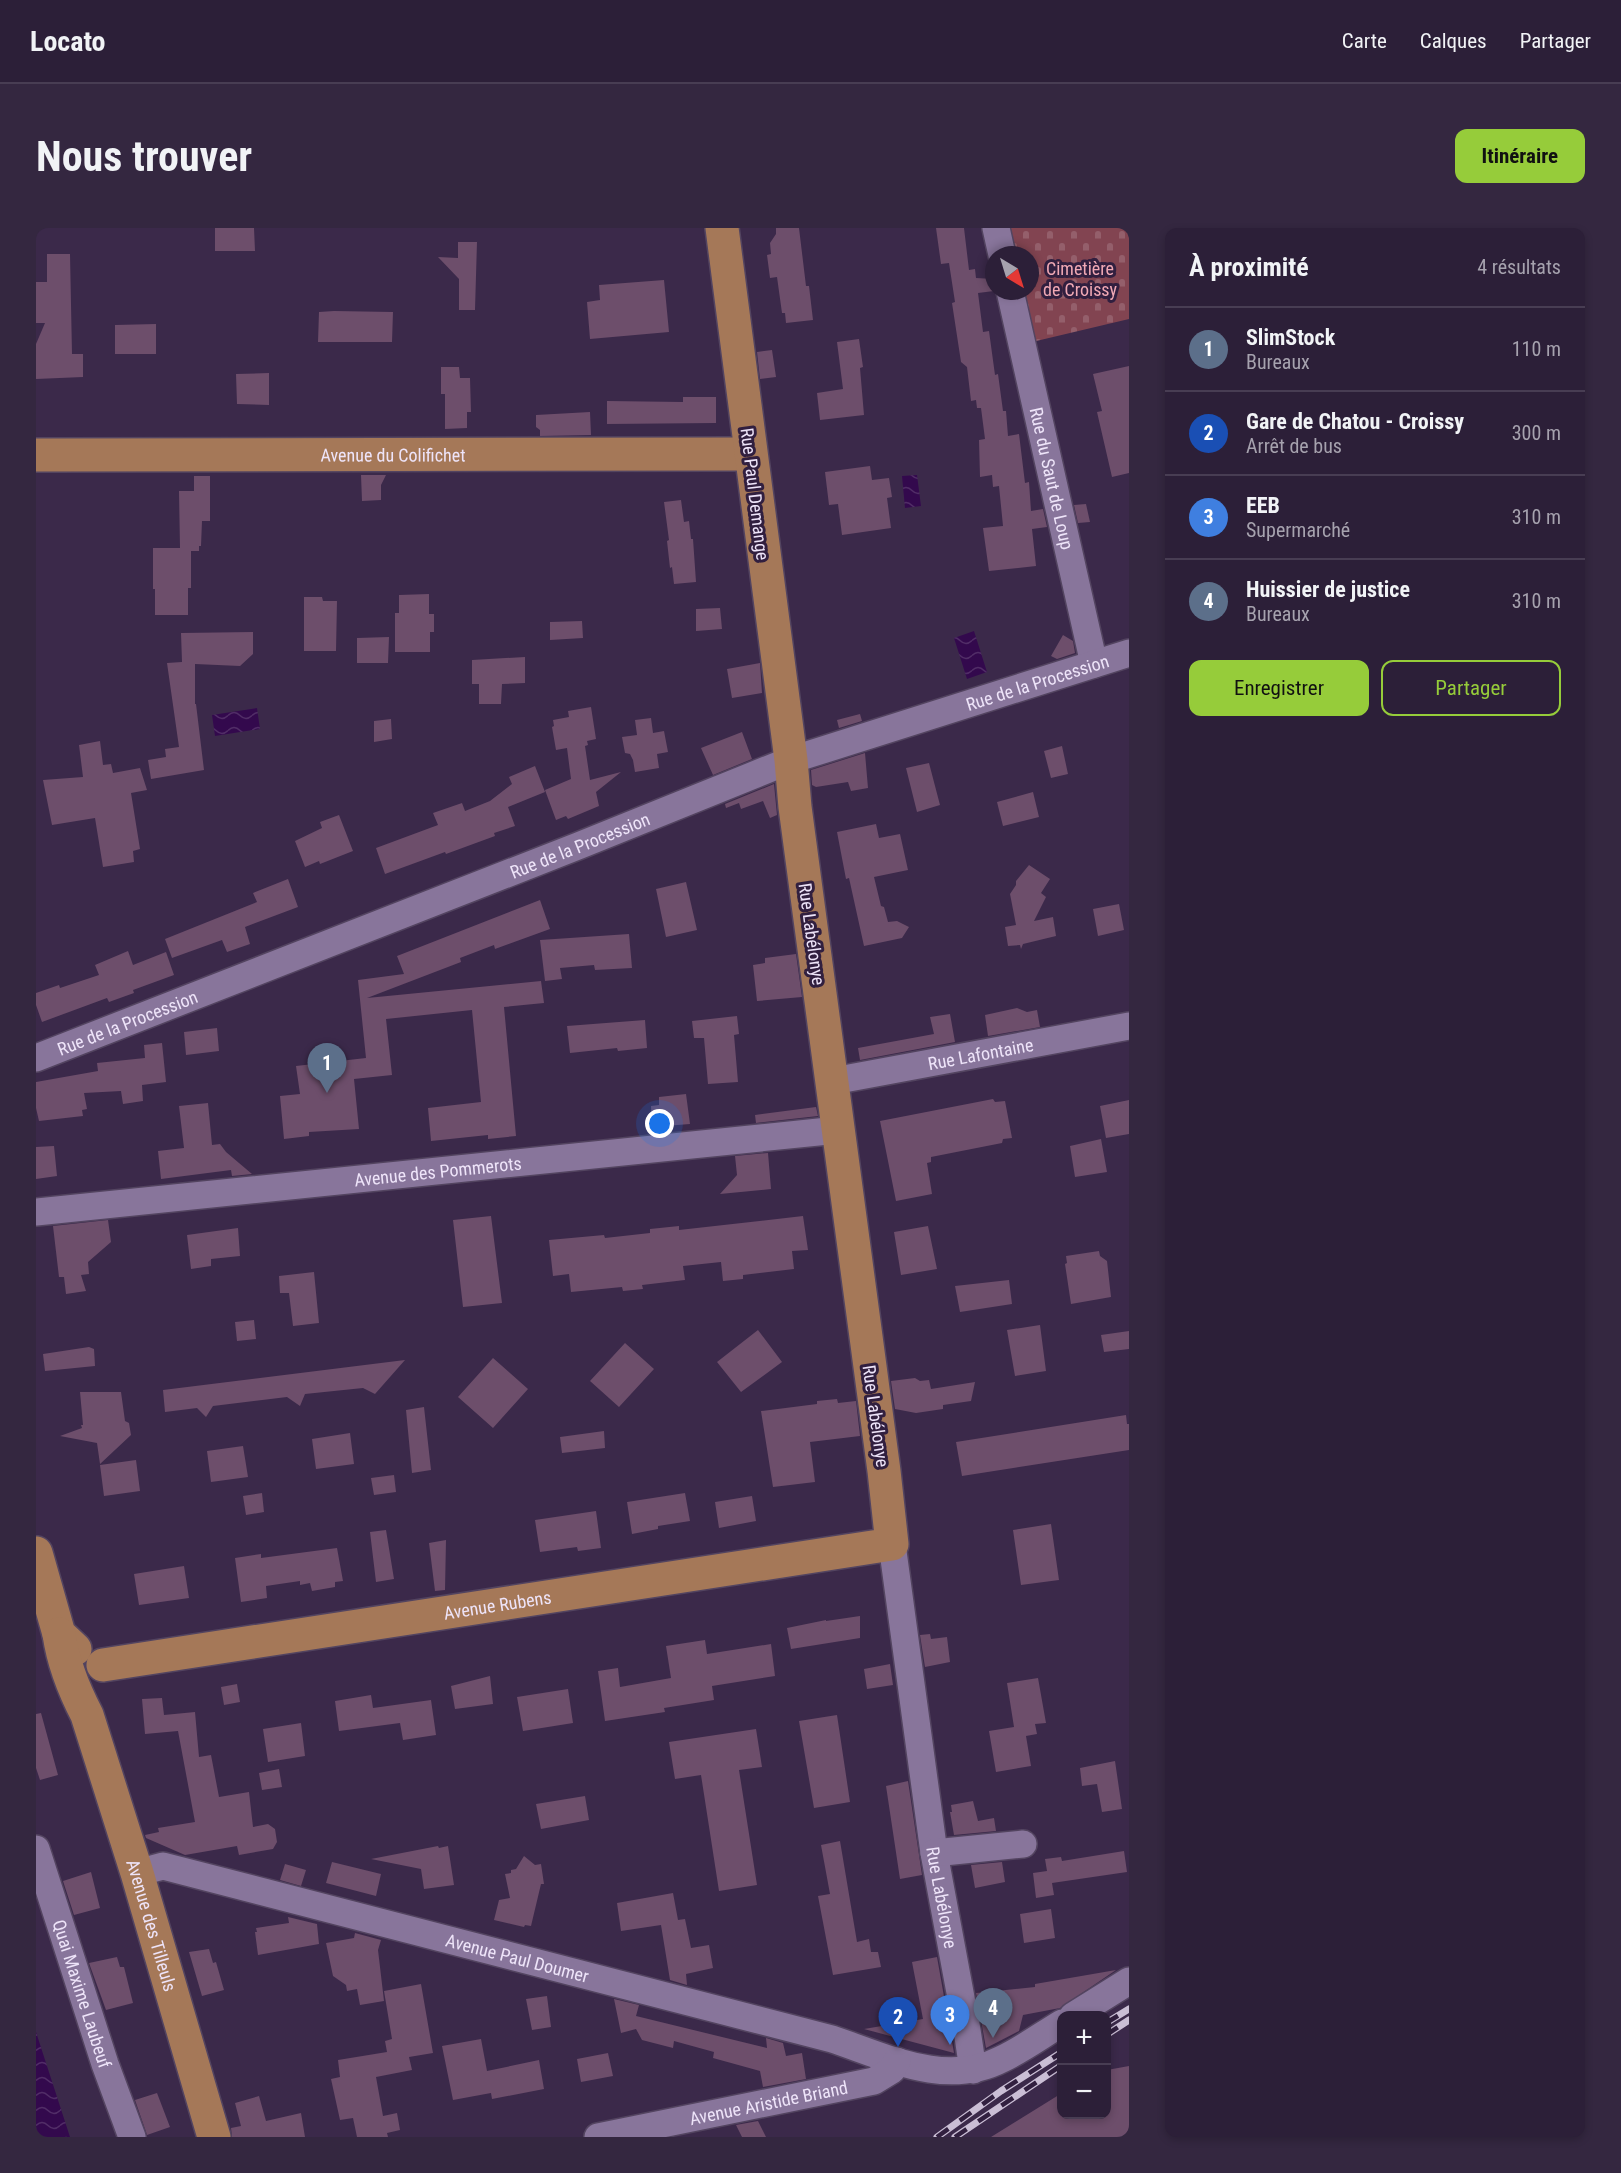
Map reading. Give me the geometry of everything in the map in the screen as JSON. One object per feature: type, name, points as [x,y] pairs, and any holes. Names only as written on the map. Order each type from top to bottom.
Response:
[{"type":"main road","name":"Rue Paul Demange","points":[[722,228],[791,760]]},
{"type":"main road","name":"Avenue du Colifichet","points":[[36,454],[750,454]]},
{"type":"main road","name":"Rue Labélonye","points":[[791,760],[795,807],[892,1544]]},
{"type":"main road","name":"Avenue Rubens","points":[[103,1665],[892,1544]]},
{"type":"main road","name":"Avenue des Tilleuls","points":[[36,1553],[62,1652],[78,1698],[87,1715],[137,1873],[214,2137]]},
{"type":"main road","points":[[59,1634],[79,1653],[103,1665]]},
{"type":"main road","name":"Avenue des Tilleuls","points":[[87,1715],[93,1686],[103,1665]]},
{"type":"street","points":[[996,228],[1000,246]]},
{"type":"street","name":"Rue du Saut de Loup","points":[[1012,300],[1094,664]]},
{"type":"street","name":"Rue de la Procession","points":[[36,1058],[791,760],[1129,653]]},
{"type":"street","name":"Rue Lafontaine","points":[[832,1081],[1129,1026]]},
{"type":"street","name":"Avenue des Pommerots","points":[[36,1212],[838,1130]]},
{"type":"street","name":"Rue Labélonye","points":[[892,1544],[934,1852],[968,2030],[973,2070]]},
{"type":"street","points":[[934,1852],[1023,1844]]},
{"type":"street","name":"Quai Maxime Laubeuf","points":[[36,1849],[105,2064],[132,2137]]},
{"type":"street","name":"Avenue Paul Doumer","points":[[137,1873],[163,1866],[832,2039],[897,2061],[941,2072],[973,2070],[1002,2060],[1057,2026]]},
{"type":"street","points":[[1082,2011],[1129,1981]]},
{"type":"street","name":"Avenue Aristide Briand","points":[[597,2137],[874,2081],[892,2070],[897,2061]]},
{"type":"green space","name":"Cimetière de Croissy","points":[[1006,228],[1129,228],[1129,319],[1032,342],[1023,300],[1039,300],[1039,246],[1010,246]]},
{"type":"water","points":[[917,475],[921,506],[905,508],[902,476]]},
{"type":"water","points":[[974,631],[987,672],[967,679],[954,638]]},
{"type":"water","points":[[257,708],[260,729],[215,736],[212,715]]},
{"type":"water","points":[[36,2032],[70,2137],[36,2137]]},
{"type":"building","points":[[215,228],[254,228],[255,251],[215,251]]},
{"type":"building","points":[[776,228],[799,228],[806,286],[809,286],[813,320],[786,323],[785,313],[782,313],[777,277],[770,278],[767,255],[771,254],[770,243],[776,234]]},
{"type":"building","points":[[936,228],[964,228],[969,270],[975,269],[976,278],[985,278],[985,292],[978,293],[983,332],[989,331],[995,375],[998,374],[1003,411],[1006,411],[1008,436],[1019,434],[1025,483],[1029,482],[1031,511],[1043,509],[1047,527],[1032,529],[1036,566],[989,571],[983,528],[1003,526],[999,486],[993,487],[992,475],[980,477],[979,440],[985,439],[981,408],[977,408],[976,400],[971,401],[967,367],[961,362],[952,303],[955,302],[949,263],[941,264]]},
{"type":"building","points":[[458,242],[477,242],[475,310],[459,310],[459,279],[438,257],[458,258]]},
{"type":"building","points":[[47,254],[70,254],[72,354],[83,354],[83,377],[36,379],[36,344],[45,323],[36,323],[36,282],[47,282]]},
{"type":"building","points":[[664,280],[669,332],[590,339],[587,302],[600,300],[599,285]]},
{"type":"building","points":[[319,312],[393,312],[392,342],[318,342]]},
{"type":"building","points":[[156,324],[156,354],[115,354],[115,325]]},
{"type":"building","points":[[859,339],[863,367],[860,368],[864,415],[820,420],[817,393],[843,389],[837,342]]},
{"type":"building","points":[[772,350],[776,377],[760,379],[757,352]]},
{"type":"building","points":[[1129,366],[1129,473],[1112,477],[1097,412],[1102,411],[1093,374]]},
{"type":"building","points":[[441,367],[459,367],[460,378],[470,378],[471,412],[467,412],[467,428],[445,429],[445,394],[441,394]]},
{"type":"building","points":[[269,373],[269,405],[237,404],[236,374]]},
{"type":"building","points":[[683,397],[716,397],[716,423],[607,424],[607,401],[683,402]]},
{"type":"building","points":[[590,412],[591,435],[540,436],[540,430],[536,427],[536,415]]},
{"type":"building","points":[[870,466],[872,480],[889,478],[892,497],[887,498],[891,528],[842,535],[838,504],[829,505],[825,472]]},
{"type":"building","points":[[361,475],[386,475],[381,485],[381,500],[362,501]]},
{"type":"building","points":[[194,476],[210,476],[210,521],[202,521],[199,551],[191,551],[188,615],[155,615],[153,548],[180,548],[179,491],[194,491]]},
{"type":"building","points":[[681,500],[684,522],[689,521],[691,539],[693,539],[696,582],[674,584],[672,567],[670,568],[664,502]]},
{"type":"building","points":[[1086,504],[1090,522],[1078,523],[1074,505]]},
{"type":"building","points":[[429,594],[429,614],[434,614],[434,632],[430,632],[430,652],[395,652],[395,613],[399,613],[399,595]]},
{"type":"building","points":[[304,597],[322,597],[323,601],[337,601],[336,651],[304,651]]},
{"type":"building","points":[[720,608],[722,629],[696,631],[696,609]]},
{"type":"building","points":[[582,621],[583,638],[550,640],[550,622]]},
{"type":"building","points":[[253,632],[253,654],[240,666],[195,664],[195,704],[204,770],[151,779],[148,760],[166,757],[165,749],[179,747],[167,663],[182,662],[181,633]]},
{"type":"building","points":[[1063,635],[1073,641],[1075,653],[1057,659],[1051,656]]},
{"type":"building","points":[[389,637],[388,663],[357,663],[357,638]]},
{"type":"building","points":[[525,657],[525,683],[502,684],[501,704],[479,704],[479,684],[472,684],[472,660]]},
{"type":"building","points":[[760,663],[762,693],[732,698],[727,669]]},
{"type":"building","points":[[591,707],[596,739],[587,741],[588,745],[585,746],[590,780],[621,772],[596,792],[599,806],[568,819],[566,816],[556,820],[545,790],[571,779],[567,748],[556,750],[553,720],[569,717],[568,711]]},
{"type":"building","points":[[860,714],[862,721],[839,728],[837,720]]},
{"type":"building","points":[[651,718],[653,733],[664,731],[668,752],[657,754],[659,768],[635,772],[630,754],[625,753],[622,737],[637,735],[635,720]]},
{"type":"building","points":[[391,719],[392,739],[374,742],[374,721]]},
{"type":"building","points":[[742,732],[752,759],[713,775],[701,748]]},
{"type":"building","points":[[100,741],[103,765],[111,764],[113,773],[140,768],[147,790],[131,793],[140,849],[133,851],[134,862],[103,867],[95,818],[52,825],[43,780],[83,777],[79,745]]},
{"type":"building","points":[[1062,746],[1068,774],[1051,778],[1044,751]]},
{"type":"building","points":[[865,753],[868,788],[851,791],[848,782],[816,787],[812,785],[811,770]]},
{"type":"building","points":[[929,763],[940,805],[917,812],[906,768]]},
{"type":"building","points":[[535,766],[545,792],[508,807],[515,826],[494,833],[495,836],[385,874],[376,848],[438,825],[433,813],[462,803],[465,811],[490,801],[512,784],[509,777]]},
{"type":"building","points":[[774,784],[777,815],[770,818],[763,801],[741,809],[739,803],[726,808],[725,804]]},
{"type":"building","points":[[1033,792],[1039,817],[1003,826],[997,802]]},
{"type":"building","points":[[339,815],[353,851],[320,864],[319,861],[305,867],[295,841],[322,828],[320,822]]},
{"type":"building","points":[[876,824],[879,838],[900,834],[908,870],[874,877],[881,906],[884,907],[888,922],[897,921],[909,927],[902,938],[864,946],[849,878],[846,879],[837,832]]},
{"type":"building","points":[[1029,865],[1050,879],[1041,893],[1046,897],[1034,921],[1053,917],[1056,936],[1023,944],[1021,949],[1020,945],[1008,946],[1005,927],[1016,925],[1010,894],[1016,881]]},
{"type":"building","points":[[288,879],[298,907],[245,927],[250,944],[227,952],[222,940],[172,958],[165,939],[257,902],[253,893]]},
{"type":"building","points":[[686,882],[697,930],[666,937],[656,889]]},
{"type":"building","points":[[540,900],[550,929],[495,949],[494,945],[460,958],[461,962],[367,998],[541,981],[544,1003],[504,1007],[516,1136],[488,1139],[488,1135],[431,1141],[428,1108],[481,1102],[472,1010],[386,1019],[392,1075],[354,1079],[359,1129],[309,1132],[309,1136],[284,1139],[280,1096],[300,1094],[296,1066],[366,1058],[358,980],[404,974],[397,956]]},
{"type":"building","points":[[1119,904],[1124,930],[1098,936],[1093,909]]},
{"type":"building","points":[[629,934],[632,968],[595,970],[594,965],[560,968],[562,979],[545,981],[540,940]]},
{"type":"building","points":[[128,951],[133,965],[166,952],[174,975],[133,990],[134,993],[109,1002],[107,998],[42,1022],[36,1005],[36,993],[99,975],[95,965]]},
{"type":"building","points":[[796,954],[802,997],[757,1001],[753,965],[765,963],[765,958]]},
{"type":"building","points":[[1017,1008],[1027,1012],[1037,1010],[1040,1027],[988,1036],[985,1015]]},
{"type":"building","points":[[950,1014],[955,1042],[860,1060],[858,1048],[934,1034],[930,1017]]},
{"type":"building","points":[[737,1016],[739,1034],[734,1035],[738,1082],[708,1084],[704,1038],[694,1038],[692,1021]]},
{"type":"building","points":[[645,1020],[647,1048],[618,1051],[617,1048],[570,1053],[567,1026]]},
{"type":"building","points":[[217,1028],[219,1051],[186,1055],[184,1032]]},
{"type":"building","points":[[162,1043],[166,1082],[142,1085],[143,1101],[123,1104],[121,1091],[84,1093],[87,1109],[82,1110],[83,1116],[39,1121],[36,1108],[36,1082],[98,1071],[97,1063],[145,1058],[144,1045]]},
{"type":"building","points":[[686,1094],[690,1124],[652,1127],[651,1106],[659,1105],[659,1097]]},
{"type":"building","points":[[993,1099],[995,1102],[1005,1101],[1012,1138],[1003,1139],[1002,1143],[931,1157],[931,1162],[927,1163],[932,1194],[896,1201],[880,1121]]},
{"type":"building","points":[[1129,1100],[1129,1134],[1106,1138],[1100,1106]]},
{"type":"building","points":[[208,1103],[212,1145],[220,1144],[252,1174],[232,1176],[231,1170],[161,1179],[158,1151],[184,1148],[179,1106]]},
{"type":"building","points":[[816,1107],[818,1116],[756,1123],[755,1115]]},
{"type":"building","points":[[1101,1139],[1107,1172],[1075,1177],[1070,1146]]},
{"type":"building","points":[[54,1146],[57,1176],[36,1179],[36,1147]]},
{"type":"building","points":[[768,1153],[771,1189],[720,1194],[737,1175],[735,1156]]},
{"type":"building","points":[[491,1216],[502,1303],[463,1307],[453,1220]]},
{"type":"building","points":[[803,1216],[808,1250],[792,1251],[794,1269],[743,1275],[743,1279],[723,1281],[721,1262],[683,1266],[685,1280],[642,1285],[643,1289],[623,1291],[622,1287],[571,1292],[569,1274],[553,1276],[549,1240],[604,1235],[605,1238],[650,1233],[650,1229],[679,1226],[679,1230]]},
{"type":"building","points":[[108,1220],[111,1242],[88,1262],[89,1274],[81,1275],[86,1291],[66,1294],[64,1277],[59,1277],[53,1226]]},
{"type":"building","points":[[928,1226],[937,1269],[901,1275],[894,1232]]},
{"type":"building","points":[[238,1228],[240,1256],[211,1259],[211,1266],[191,1269],[187,1235]]},
{"type":"building","points":[[1099,1251],[1100,1256],[1107,1261],[1111,1297],[1071,1304],[1065,1264],[1067,1263],[1066,1256]]},
{"type":"building","points":[[314,1272],[319,1323],[293,1326],[289,1293],[280,1293],[279,1276]]},
{"type":"building","points":[[1009,1280],[1012,1304],[960,1312],[955,1286]]},
{"type":"building","points":[[254,1320],[256,1339],[237,1341],[235,1322]]},
{"type":"building","points":[[1040,1325],[1046,1371],[1015,1376],[1007,1330]]},
{"type":"building","points":[[758,1330],[782,1362],[741,1392],[717,1362]]},
{"type":"building","points":[[1129,1331],[1129,1349],[1104,1352],[1101,1335]]},
{"type":"building","points":[[625,1343],[654,1369],[619,1407],[590,1381]]},
{"type":"building","points":[[89,1347],[94,1349],[95,1366],[45,1371],[43,1354]]},
{"type":"building","points":[[493,1358],[528,1389],[493,1428],[458,1397]]},
{"type":"building","points":[[405,1360],[375,1394],[363,1388],[305,1394],[300,1406],[287,1397],[213,1406],[206,1417],[197,1408],[165,1412],[163,1390]]},
{"type":"building","points":[[915,1378],[920,1381],[929,1380],[931,1389],[975,1382],[971,1401],[943,1405],[943,1409],[916,1413],[895,1409],[891,1381]]},
{"type":"building","points":[[80,1392],[121,1392],[125,1421],[129,1423],[131,1435],[100,1464],[97,1443],[60,1436],[82,1428]]},
{"type":"building","points":[[837,1399],[838,1403],[856,1401],[860,1436],[810,1442],[815,1482],[773,1487],[761,1411],[817,1404],[817,1401]]},
{"type":"building","points":[[424,1407],[431,1470],[412,1473],[406,1410]]},
{"type":"building","points":[[1126,1415],[1127,1424],[1129,1424],[1129,1450],[962,1476],[956,1442]]},
{"type":"building","points":[[604,1431],[605,1448],[562,1453],[560,1437]]},
{"type":"building","points":[[350,1433],[354,1464],[316,1469],[312,1439]]},
{"type":"building","points":[[243,1446],[248,1477],[211,1482],[207,1451]]},
{"type":"building","points":[[136,1460],[140,1491],[104,1496],[100,1465]]},
{"type":"building","points":[[394,1475],[396,1492],[374,1495],[371,1478]]},
{"type":"building","points":[[262,1493],[264,1512],[246,1515],[243,1496]]},
{"type":"building","points":[[685,1493],[690,1521],[658,1526],[658,1529],[632,1534],[627,1502]]},
{"type":"building","points":[[752,1496],[756,1521],[719,1528],[715,1502]]},
{"type":"building","points":[[596,1511],[601,1548],[578,1551],[577,1547],[540,1552],[535,1520]]},
{"type":"building","points":[[1051,1524],[1059,1580],[1021,1585],[1013,1530]]},
{"type":"building","points":[[386,1530],[394,1579],[376,1582],[370,1532]]},
{"type":"building","points":[[446,1540],[445,1590],[435,1591],[429,1543]]},
{"type":"building","points":[[337,1548],[343,1581],[335,1582],[335,1587],[312,1591],[310,1583],[300,1585],[300,1581],[266,1586],[267,1598],[241,1602],[235,1558],[261,1554],[261,1558]]},
{"type":"building","points":[[184,1566],[189,1598],[139,1605],[134,1574]]},
{"type":"building","points":[[860,1616],[860,1638],[791,1649],[787,1628]]},
{"type":"building","points":[[930,1634],[931,1639],[947,1637],[950,1662],[925,1667],[920,1635]]},
{"type":"building","points":[[705,1640],[707,1654],[771,1644],[775,1676],[712,1686],[714,1700],[664,1708],[665,1712],[605,1721],[598,1671],[618,1668],[620,1687],[671,1678],[666,1646]]},
{"type":"building","points":[[890,1664],[893,1685],[867,1689],[864,1669]]},
{"type":"building","points":[[490,1676],[493,1704],[455,1709],[451,1686]]},
{"type":"building","points":[[1038,1678],[1046,1723],[1035,1724],[1037,1734],[1026,1736],[1031,1766],[996,1772],[989,1731],[1014,1727],[1007,1683]]},
{"type":"building","points":[[237,1684],[240,1702],[224,1705],[221,1687]]},
{"type":"building","points":[[568,1689],[573,1723],[523,1731],[517,1697]]},
{"type":"building","points":[[371,1695],[373,1708],[431,1700],[436,1735],[403,1740],[400,1723],[339,1731],[335,1701]]},
{"type":"building","points":[[162,1698],[164,1715],[195,1712],[199,1757],[211,1755],[219,1797],[249,1792],[253,1827],[268,1824],[275,1829],[277,1842],[273,1849],[239,1855],[237,1846],[185,1855],[146,1838],[145,1835],[159,1832],[158,1828],[195,1822],[178,1731],[145,1734],[142,1699]]},
{"type":"building","points":[[41,1713],[58,1775],[40,1780],[36,1768],[36,1714]]},
{"type":"building","points":[[837,1715],[850,1802],[814,1808],[799,1721]]},
{"type":"building","points":[[301,1723],[305,1756],[268,1762],[263,1729]]},
{"type":"building","points":[[756,1729],[762,1767],[739,1770],[757,1885],[719,1891],[701,1775],[675,1779],[669,1742]]},
{"type":"building","points":[[1115,1761],[1122,1809],[1102,1812],[1097,1784],[1082,1786],[1080,1768]]},
{"type":"building","points":[[279,1769],[282,1787],[262,1790],[259,1773]]},
{"type":"building","points":[[908,1781],[922,1875],[900,1879],[886,1786]]},
{"type":"building","points":[[585,1796],[589,1820],[541,1829],[536,1804]]},
{"type":"building","points":[[973,1801],[978,1821],[994,1818],[996,1831],[954,1835],[951,1805]]},
{"type":"building","points":[[840,1841],[857,1942],[869,1939],[871,1952],[878,1952],[881,1967],[833,1975],[818,1896],[830,1894],[821,1845]]},
{"type":"building","points":[[438,1846],[439,1848],[448,1846],[454,1885],[424,1889],[421,1869],[371,1859]]},
{"type":"building","points":[[1124,1851],[1127,1872],[1052,1883],[1054,1895],[1036,1898],[1033,1873],[1047,1871],[1045,1859],[1061,1857],[1062,1861]]},
{"type":"building","points":[[524,1856],[535,1865],[541,1864],[544,1884],[541,1884],[531,1926],[525,1925],[524,1927],[494,1920],[499,1900],[510,1898],[505,1874],[516,1869]]},
{"type":"building","points":[[332,1862],[381,1874],[376,1896],[326,1883]]},
{"type":"building","points":[[1002,1862],[1005,1882],[975,1888],[971,1865]]},
{"type":"building","points":[[285,1864],[306,1870],[301,1886],[280,1880]]},
{"type":"building","points":[[91,1872],[100,1908],[74,1915],[63,1881]]},
{"type":"building","points":[[673,1893],[678,1920],[685,1919],[691,1948],[709,1945],[713,1968],[686,1974],[687,1985],[670,1980],[661,1925],[621,1931],[617,1903]]},
{"type":"building","points":[[1051,1909],[1055,1938],[1024,1943],[1020,1914]]},
{"type":"building","points":[[288,1917],[317,1924],[319,1944],[258,1955],[256,1928],[289,1923]]},
{"type":"building","points":[[355,1933],[381,1940],[378,1950],[384,2001],[360,2005],[357,1989],[347,1991],[346,1985],[333,1976],[326,1943],[354,1938]]},
{"type":"building","points":[[209,1949],[213,1963],[216,1962],[224,1990],[202,1996],[189,1952]]},
{"type":"building","points":[[117,1957],[120,1967],[124,1967],[133,2003],[106,2010],[89,1963]]},
{"type":"building","points":[[937,1957],[954,2053],[864,2029],[923,2019],[912,1962]]},
{"type":"building","points":[[1116,1970],[1060,2008],[1023,2015],[1019,2031],[986,2048],[976,1993],[1035,1987],[1035,1984]]},
{"type":"building","points":[[421,1984],[433,2053],[409,2057],[412,2070],[376,2077],[383,2116],[397,2113],[400,2130],[387,2133],[388,2137],[357,2137],[353,2118],[340,2120],[331,2079],[340,2077],[338,2060],[387,2052],[385,2041],[392,2039],[384,1991]]},
{"type":"building","points":[[547,1996],[551,2027],[532,2030],[526,1999]]},
{"type":"building","points":[[614,1999],[639,2005],[636,2016],[767,2048],[766,2038],[783,2043],[786,2056],[802,2053],[806,2079],[763,2087],[760,2071],[713,2058],[714,2052],[674,2041],[673,2048],[642,2040],[636,2029],[621,2033]]},
{"type":"building","points":[[481,2039],[487,2071],[539,2060],[544,2089],[492,2099],[491,2093],[453,2100],[442,2046]]},
{"type":"building","points":[[608,2053],[613,2076],[581,2082],[577,2059]]},
{"type":"building","points":[[1129,2066],[1129,2137],[991,2137],[1057,2096],[1057,2119],[1111,2119],[1111,2069]]},
{"type":"building","points":[[157,2093],[170,2127],[147,2135],[135,2100]]},
{"type":"building","points":[[259,2096],[266,2121],[301,2113],[305,2137],[232,2137],[231,2128],[241,2126],[235,2103]]},
{"type":"building","points":[[758,2121],[766,2137],[742,2137],[736,2125]]},
{"type":"railway","points":[[1111,2020],[1129,2009]]},
{"type":"railway","points":[[1111,2032],[1129,2020]]},
{"type":"railway","points":[[937,2137],[1001,2091],[1057,2055]]},
{"type":"railway","points":[[955,2137],[1057,2068]]},
{"type":"place","name":"SlimStock","points":[[327,1093]]},
{"type":"place","name":"Huissier de justice","points":[[993,2038]]},
{"type":"place","name":"EEB","points":[[950,2045]]},
{"type":"place","name":"Gare de Chatou - Croissy","points":[[898,2047]]}]
